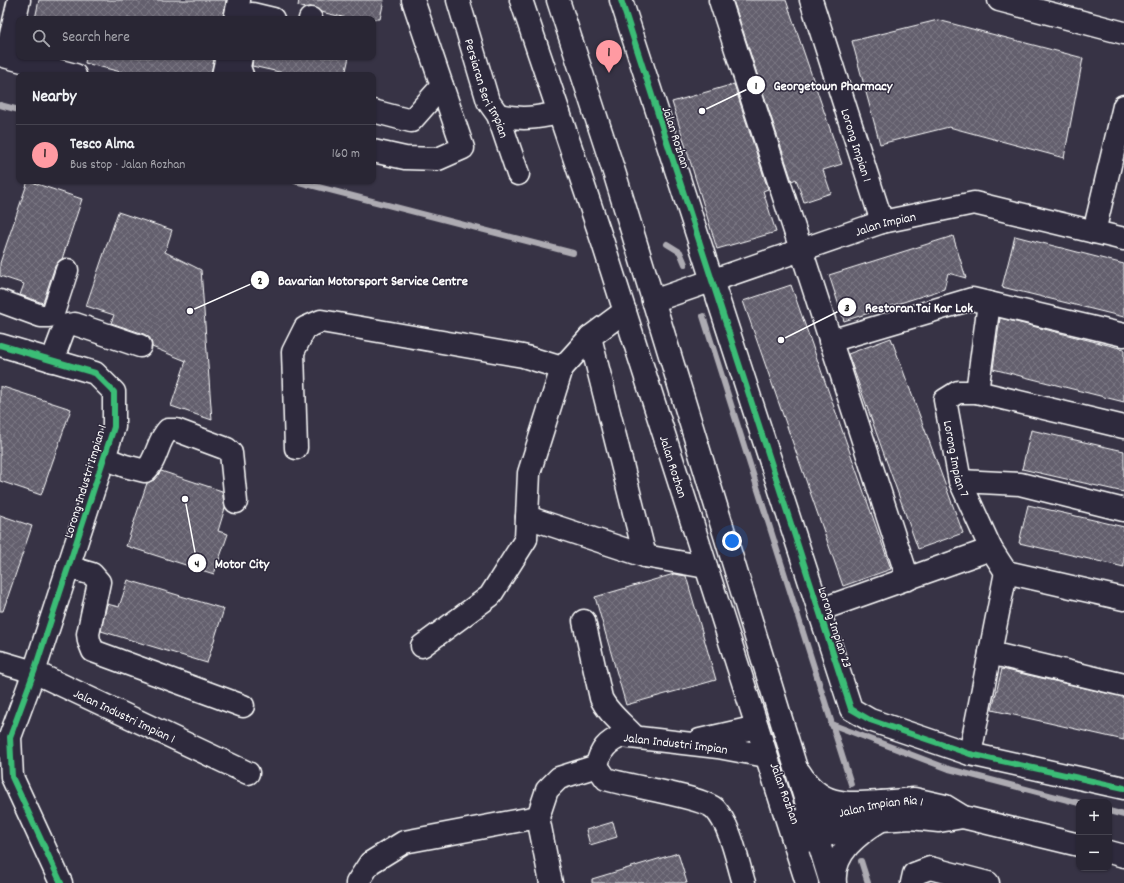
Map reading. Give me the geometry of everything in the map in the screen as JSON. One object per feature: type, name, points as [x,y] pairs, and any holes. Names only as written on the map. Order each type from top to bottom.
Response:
[{"type":"street","points":[[16,59],[3,56],[19,0]]},
{"type":"street","points":[[235,16],[238,0]]},
{"type":"street","points":[[376,151],[405,158],[438,158],[463,148],[413,0]]},
{"type":"street","name":"Persiaran Seri Impian","points":[[458,0],[488,101],[498,115],[518,174]]},
{"type":"street","name":"Jalan Rozhan","points":[[521,0],[625,310],[765,754],[775,759],[804,820]]},
{"type":"street","name":"Jalan Rozhan","points":[[558,0],[615,175],[795,766],[804,820],[810,840],[831,883]]},
{"type":"street","name":"Jalan Rozhan","points":[[622,0],[712,281]]},
{"type":"street","points":[[720,0],[908,578]]},
{"type":"street","points":[[999,0],[1124,33]]},
{"type":"street","name":"Lorong Impian 1","points":[[814,1],[882,222]]},
{"type":"street","points":[[252,16],[252,14],[260,16]]},
{"type":"street","points":[[18,60],[64,72]]},
{"type":"street","points":[[224,72],[226,60]]},
{"type":"street","points":[[240,60],[239,67],[241,72]]},
{"type":"street","points":[[376,112],[411,121],[442,86]]},
{"type":"street","points":[[1094,232],[1124,106]]},
{"type":"street","points":[[498,115],[531,119],[559,113]]},
{"type":"street","name":"Jalan Impian","points":[[562,368],[590,337],[625,310],[882,222],[974,203],[1124,239]]},
{"type":"street","points":[[0,301],[41,316],[49,316],[52,313],[66,270]]},
{"type":"street","name":"Lorong Impian 23","points":[[712,281],[851,709],[870,720],[970,754],[1124,788]]},
{"type":"street","points":[[830,341],[972,299],[1124,335]]},
{"type":"street","points":[[977,392],[989,303]]},
{"type":"street","points":[[296,448],[293,352],[305,328],[321,321],[523,356],[562,368],[530,473],[526,539],[490,596],[422,646]]},
{"type":"street","points":[[52,360],[64,329],[68,325],[75,324],[140,346]]},
{"type":"street","points":[[590,337],[645,556]]},
{"type":"street","name":"Lorong Industri Impian 1","points":[[0,345],[95,373],[114,392],[114,427],[34,672],[10,737],[12,777],[60,883]]},
{"type":"street","name":"Lorong Impian 7","points":[[1006,572],[991,549],[960,481],[945,400],[958,392],[977,392],[1124,427]]},
{"type":"street","points":[[104,458],[125,466],[145,471],[150,467],[164,435],[168,430],[176,430],[227,449],[231,453],[236,502]]},
{"type":"street","points":[[960,481],[1020,484],[1124,510]]},
{"type":"street","points":[[527,517],[645,556],[706,567]]},
{"type":"street","points":[[819,610],[991,549]]},
{"type":"street","points":[[68,567],[92,574],[99,582],[88,634],[89,641],[94,651],[243,706]]},
{"type":"street","points":[[970,754],[1006,572],[1124,599]]},
{"type":"street","points":[[584,621],[601,698],[606,708],[617,717],[634,736]]},
{"type":"street","points":[[990,653],[1124,685]]},
{"type":"street","name":"Jalan Industri Impian 1","points":[[0,662],[34,672],[248,773]]},
{"type":"street","points":[[685,743],[757,728]]},
{"type":"street","name":"Jalan Industri Impian","points":[[597,766],[599,754],[609,741],[622,736],[634,736],[765,754]]},
{"type":"street","points":[[765,754],[808,883]]},
{"type":"street","points":[[551,883],[538,817],[546,790],[559,778],[597,766],[606,779],[699,801],[715,808],[726,825],[744,883]]},
{"type":"street","points":[[795,766],[809,788],[828,799],[881,811]]},
{"type":"street","name":"Jalan Impian Ria 1","points":[[810,840],[914,799],[945,806],[963,817],[1076,844]]},
{"type":"street","points":[[835,883],[835,874],[839,860],[848,844],[881,811]]},
{"type":"street","name":"Jalan Impian Ria 1","points":[[804,820],[881,811]]},
{"type":"street","points":[[357,883],[370,863],[404,842],[538,817]]},
{"type":"street","name":"Jalan Rozhan","points":[[810,840],[815,879],[814,883]]},
{"type":"street","points":[[1112,853],[1124,856]]},
{"type":"street","points":[[913,878],[930,868],[988,883]]},
{"type":"building","points":[[39,0],[226,0],[223,16],[36,16]]},
{"type":"building","points":[[299,0],[384,0],[380,19],[376,19],[376,16],[338,16],[321,12],[311,7],[305,8],[298,6]]},
{"type":"building","points":[[733,0],[786,0],[842,164],[823,170],[831,193],[804,202],[796,179],[792,181]]},
{"type":"building","points":[[938,20],[1083,58],[1064,158],[949,127],[880,144],[852,41]]},
{"type":"building","points":[[86,60],[214,60],[212,72],[121,72],[85,63]]},
{"type":"building","points":[[253,60],[348,60],[346,72],[279,72],[252,66]]},
{"type":"building","points":[[734,84],[768,189],[763,191],[776,232],[717,249],[672,102]]},
{"type":"building","points":[[27,184],[37,184],[82,199],[62,259],[55,266],[43,303],[20,295],[24,284],[0,276],[0,263]]},
{"type":"building","points":[[118,212],[172,230],[165,252],[201,270],[212,420],[171,406],[186,361],[152,347],[150,338],[144,334],[111,323],[114,315],[86,306]]},
{"type":"building","points":[[953,236],[966,278],[948,273],[944,289],[844,321],[829,275]]},
{"type":"building","points":[[1015,236],[1124,264],[1124,317],[1002,287]]},
{"type":"building","points":[[791,285],[891,569],[843,586],[743,301]]},
{"type":"building","points":[[1000,318],[1124,349],[1124,402],[993,369]]},
{"type":"building","points":[[891,338],[963,533],[918,549],[848,354]]},
{"type":"building","points":[[0,386],[71,409],[41,495],[0,481]]},
{"type":"building","points":[[1031,430],[1124,451],[1124,492],[1022,469]]},
{"type":"building","points":[[161,471],[222,491],[225,508],[218,531],[228,534],[214,574],[126,546],[147,483],[154,480]]},
{"type":"building","points":[[1028,505],[1124,527],[1124,567],[1019,543]]},
{"type":"building","points":[[0,515],[32,526],[3,611],[0,611]]},
{"type":"building","points":[[674,574],[686,576],[716,680],[626,705],[595,597]]},
{"type":"building","points":[[128,580],[224,609],[207,663],[101,631],[107,604],[119,607]]},
{"type":"building","points":[[1002,669],[1124,697],[1124,740],[992,710]]},
{"type":"building","points":[[613,822],[617,837],[590,845],[586,830]]},
{"type":"building","points":[[678,853],[687,883],[592,883],[592,879]]},
{"type":"waterway","points":[[0,105],[16,109]]},
{"type":"waterway","points":[[307,184],[573,253]]},
{"type":"waterway","points":[[667,244],[680,252],[685,264]]},
{"type":"waterway","points":[[703,316],[851,784]]},
{"type":"waterway","points":[[831,724],[949,769],[1076,802]]},
{"type":"waterway","points":[[1112,812],[1124,815]]},
{"type":"waterway","points":[[861,861],[868,883]]},
{"type":"cycle path","points":[[621,0],[851,709],[870,720],[970,754],[1124,788]]},
{"type":"cycle path","points":[[0,345],[95,373],[114,392],[114,427],[34,672],[10,737],[12,777],[61,883]]},
{"type":"place","name":"Tesco Alma","points":[[609,73]]},
{"type":"place","name":"Georgetown Pharmacy","points":[[702,111]]},
{"type":"place","name":"Bavarian Motorsport Service Centre","points":[[190,311]]},
{"type":"place","name":"Restoran.Tai Kar Lok","points":[[781,340]]},
{"type":"place","name":"Motor City","points":[[185,499]]}]
